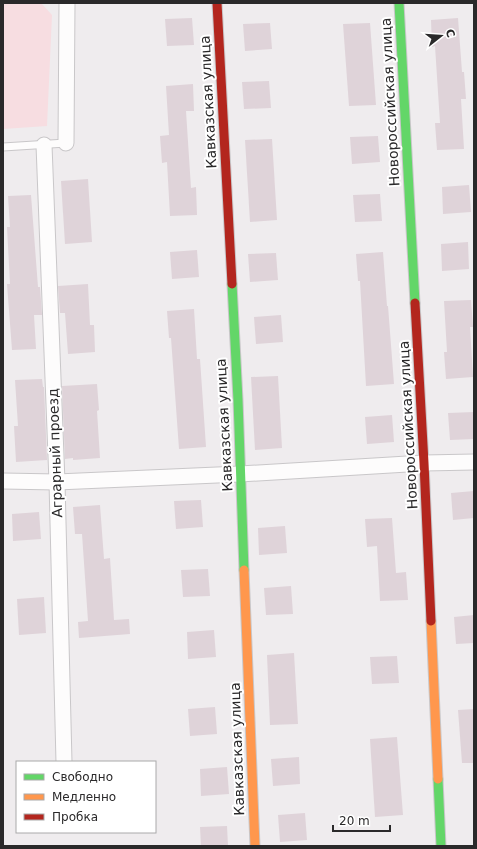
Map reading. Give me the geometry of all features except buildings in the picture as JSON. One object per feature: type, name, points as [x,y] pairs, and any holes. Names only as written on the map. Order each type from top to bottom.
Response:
[{"type":"street","points":[[66,143],[67,3]]},
{"type":"street","name":"Кавказская улица","points":[[217,3],[240,474],[255,846]]},
{"type":"street","name":"Новороссийская улица","points":[[399,3],[424,463],[441,846]]},
{"type":"street","name":"Аграрный проезд","points":[[44,145],[57,482],[64,761]]},
{"type":"street","points":[[3,481],[57,482],[240,474],[424,463],[474,462]]},
{"type":"lane","points":[[3,146],[66,143]]},
{"type":"shaded area","points":[[3,3],[41,3],[52,15],[47,126],[3,129]]},
{"type":"traffic: fast","points":[[399,3],[415,303]]},
{"type":"traffic: fast","points":[[232,284],[244,570]]},
{"type":"traffic: fast","points":[[438,779],[441,846]]},
{"type":"traffic: slow","points":[[244,570],[255,846]]},
{"type":"traffic: slow","points":[[431,621],[438,779]]},
{"type":"traffic: jam","points":[[217,3],[232,284]]},
{"type":"traffic: jam","points":[[415,303],[431,621]]}]
